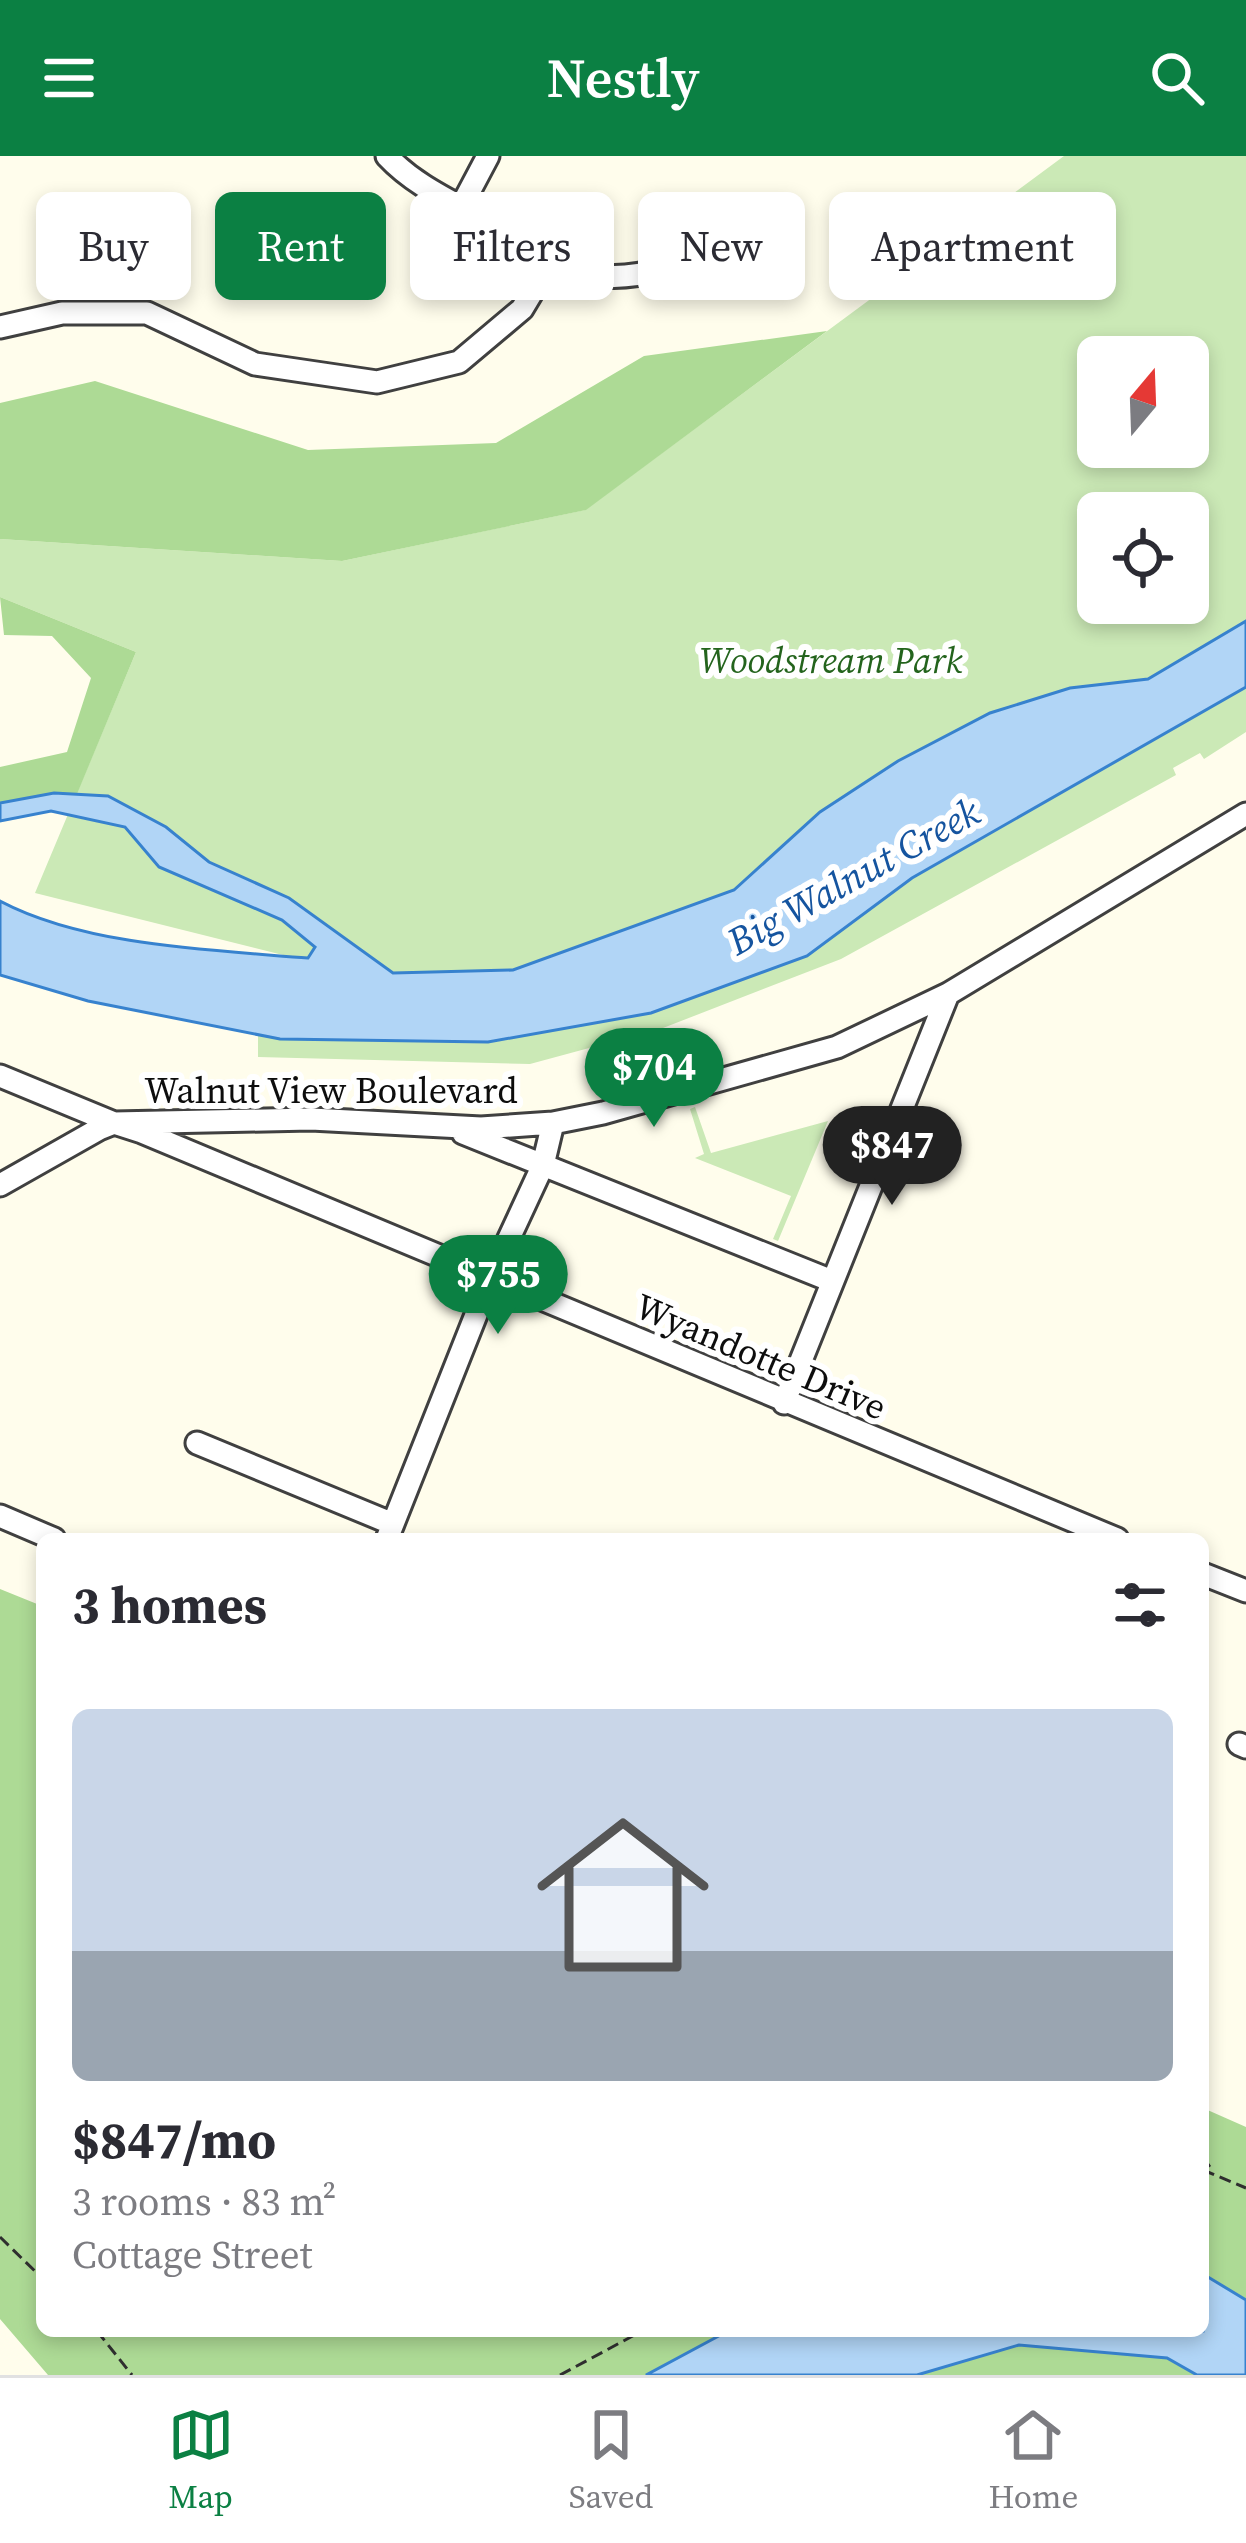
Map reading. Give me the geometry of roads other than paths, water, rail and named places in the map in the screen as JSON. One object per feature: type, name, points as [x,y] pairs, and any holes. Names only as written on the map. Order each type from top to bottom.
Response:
[{"type":"street","points":[[387,156],[407,176],[435,192]]},
{"type":"street","points":[[469,192],[488,156]]},
{"type":"street","points":[[0,327],[62,313],[147,313],[255,364],[377,382],[459,362],[528,300]]},
{"type":"street","name":"Walnut View Boulevard","points":[[0,1076],[114,1124],[311,1119],[451,1128],[553,1123],[676,1095],[837,1046],[948,994],[1246,814]]},
{"type":"street","points":[[784,1402],[948,994]]},
{"type":"street","points":[[197,1442],[390,1531],[491,1277],[543,1165],[553,1123]]},
{"type":"street","points":[[0,1185],[114,1124]]},
{"type":"street","name":"Wyandotte Drive","points":[[114,1124],[491,1277],[1090,1533]]},
{"type":"street","points":[[451,1128],[832,1281]]},
{"type":"street","points":[[0,1516],[40,1533]]},
{"type":"street","points":[[1209,1576],[1246,1591]]},
{"type":"water","name":"Big Walnut Creek","points":[[1246,621],[1246,687],[912,878],[807,956],[651,1013],[488,1042],[280,1039],[88,1001],[0,975],[0,901],[70,928],[150,943],[308,958],[315,947],[282,920],[159,867],[125,827],[51,811],[0,821],[0,803],[54,793],[108,796],[166,827],[209,862],[289,898],[393,973],[513,970],[734,890],[820,812],[898,761],[990,713],[1070,688],[1148,679]]},
{"type":"water","points":[[1209,2278],[1246,2300],[1246,2375],[1197,2375],[1167,2358],[1019,2345],[917,2375],[646,2375],[717,2337],[1209,2337]]},
{"type":"park label","name":"Woodstream Park","points":[[831,660]]}]
